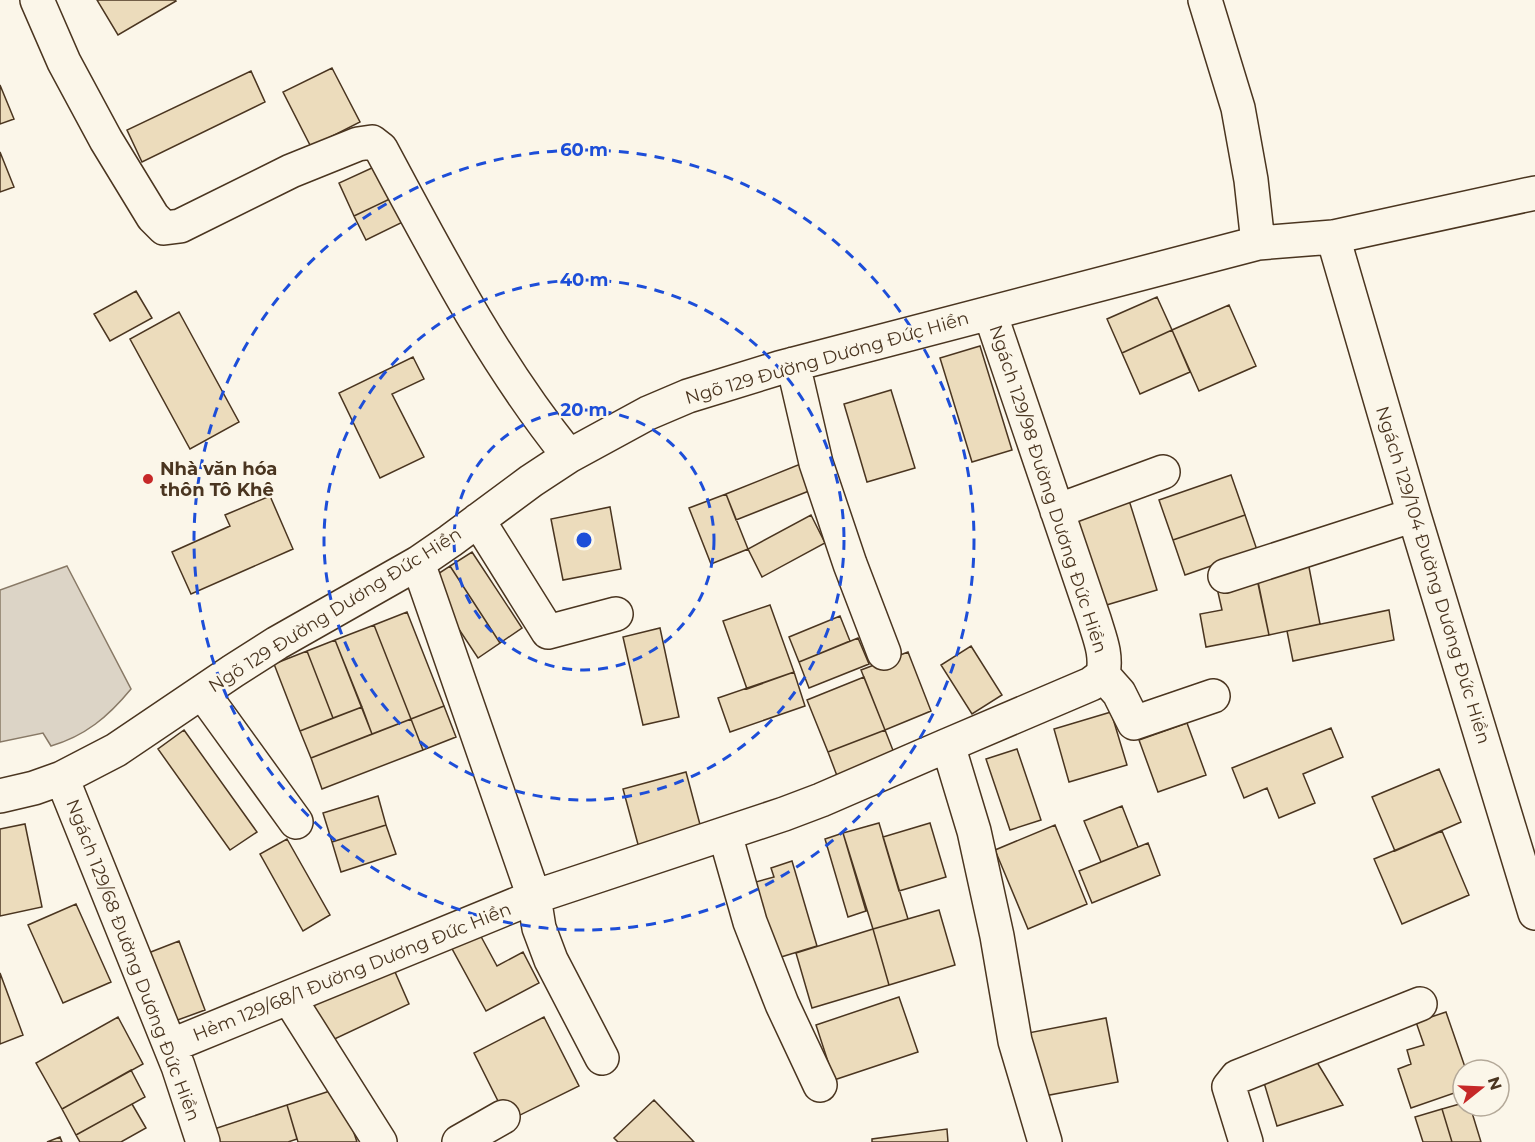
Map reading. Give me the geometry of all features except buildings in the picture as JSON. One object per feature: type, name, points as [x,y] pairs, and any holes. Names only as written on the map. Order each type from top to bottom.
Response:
[{"type":"street","points":[[37,0],[64,62],[106,140],[153,217],[164,228],[180,226],[291,171],[358,144],[372,142],[381,149],[439,257],[495,353],[542,423],[569,456]]},
{"type":"street","points":[[1205,0],[1238,108],[1251,180],[1258,243]]},
{"type":"street","name":"Ngõ 129 Đường Dương Đức Hiền","points":[[0,796],[62,778],[116,750],[277,643],[418,563],[569,456],[648,412],[678,400],[793,364],[1258,243],[1333,237],[1535,193]]},
{"type":"street","name":"Ngách 129/104 Đường Dương Đức Hiền","points":[[1333,237],[1414,515],[1535,913]]},
{"type":"street","name":"Ngách 129/98 Đường Dương Đức Hiền","points":[[725,834],[821,800],[1091,684],[1103,675],[1106,662],[1104,651],[990,313]]},
{"type":"street","points":[[793,364],[816,463],[850,564],[884,653]]},
{"type":"street","points":[[1057,511],[1163,472]]},
{"type":"street","points":[[1225,576],[1414,515]]},
{"type":"street","points":[[478,520],[548,632],[616,614]]},
{"type":"street","points":[[418,563],[534,897],[539,928],[551,960],[602,1058]]},
{"type":"street","points":[[1103,675],[1119,693],[1134,723],[1213,696]]},
{"type":"street","points":[[201,692],[296,822]]},
{"type":"street","points":[[948,745],[974,831],[997,936],[1015,1041],[1046,1142]]},
{"type":"street","name":"Ngách 129/68 Đường Dương Đức Hiền","points":[[62,778],[170,1046],[199,1140]]},
{"type":"street","points":[[725,834],[750,922],[782,1004],[820,1085]]},
{"type":"street","name":"Hẻm 129/68/1 Đường Dương Đức Hiền","points":[[170,1046],[534,897],[725,834]]},
{"type":"street","points":[[290,998],[380,1142]]},
{"type":"street","points":[[1246,1142],[1229,1087],[1237,1077],[1420,1004]]},
{"type":"street","points":[[459,1142],[503,1117]]},
{"type":"shaded area","points":[[67,566],[131,689],[95,724],[63,742],[51,746],[43,733],[0,742],[0,590]]},
{"type":"place","name":"Nhà văn hóa thôn Tô Khê","points":[[148,479]]}]
